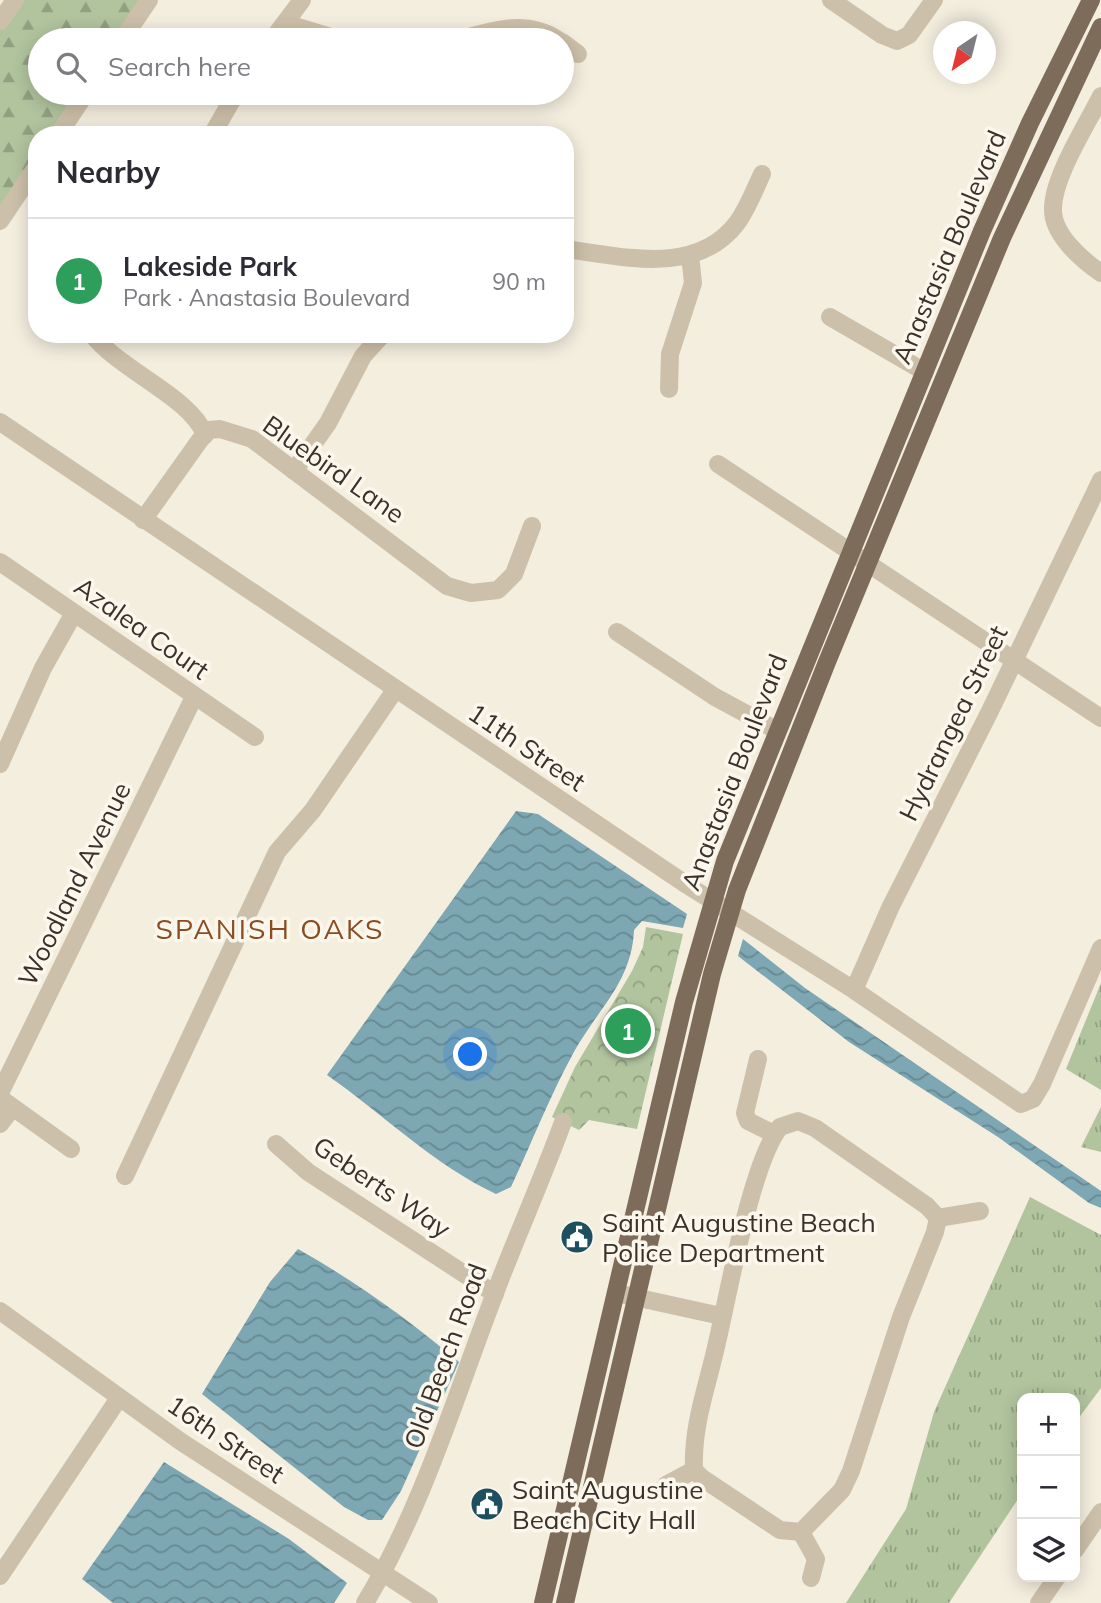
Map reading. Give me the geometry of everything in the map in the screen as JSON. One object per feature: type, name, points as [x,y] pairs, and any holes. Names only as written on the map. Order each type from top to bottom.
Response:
[{"type":"main road","name":"Anastasia Boulevard","points":[[543,1603],[684,1002],[712,901],[776,730],[925,372],[1030,123],[1091,0]]},
{"type":"main road","name":"Anastasia Boulevard","points":[[565,1603],[712,974],[730,911],[868,563],[1002,238],[1101,27]]},
{"type":"street","points":[[0,22],[15,0]]},
{"type":"street","points":[[130,28],[149,0]]},
{"type":"street","points":[[281,28],[302,0]]},
{"type":"street","points":[[831,0],[882,35],[897,41],[909,35],[934,0]]},
{"type":"street","points":[[285,23],[301,28]]},
{"type":"street","points":[[514,28],[532,28]]},
{"type":"street","points":[[574,51],[578,54]]},
{"type":"street","points":[[1101,96],[1055,191],[1052,213],[1062,234],[1085,262],[1101,273]]},
{"type":"street","points":[[64,126],[78,105]]},
{"type":"street","points":[[217,126],[229,105]]},
{"type":"street","points":[[574,250],[637,261],[690,256],[716,243],[737,223],[762,174]]},
{"type":"street","points":[[0,221],[28,179]]},
{"type":"street","points":[[669,389],[670,354],[694,283],[690,256]]},
{"type":"street","points":[[830,317],[925,372]]},
{"type":"street","points":[[101,343],[118,360],[187,410],[201,424],[205,435],[173,474],[143,520]]},
{"type":"street","points":[[294,471],[328,423],[358,362],[375,343]]},
{"type":"street","name":"11th Street","points":[[0,422],[395,690],[712,901],[854,989],[1021,1104],[1029,1101],[1042,1084],[1101,948]]},
{"type":"street","name":"Bluebird Lane","points":[[205,435],[209,430],[220,429],[251,439],[457,592],[498,590],[514,574],[532,526]]},
{"type":"street","points":[[718,464],[1101,718]]},
{"type":"street","name":"Hydrangea Street","points":[[854,989],[1101,480]]},
{"type":"street","name":"Azalea Court","points":[[0,562],[255,737]]},
{"type":"street","points":[[2,753],[43,668],[75,613]]},
{"type":"street","points":[[617,632],[715,697],[776,730]]},
{"type":"street","points":[[125,1176],[277,852],[313,810],[395,690]]},
{"type":"street","name":"Woodland Avenue","points":[[0,1124],[4,1100],[194,697]]},
{"type":"street","points":[[758,1059],[745,1113],[748,1121],[774,1134]]},
{"type":"street","points":[[4,1100],[71,1149]]},
{"type":"street","points":[[694,1470],[699,1410],[721,1316],[762,1163],[774,1134],[780,1127],[798,1121],[815,1128],[927,1206],[938,1218]]},
{"type":"street","name":"Old Beach Road","points":[[365,1603],[423,1492],[495,1294],[538,1190],[562,1122]]},
{"type":"street","name":"Geberts Way","points":[[276,1143],[308,1172],[495,1294]]},
{"type":"street","points":[[938,1218],[980,1211]]},
{"type":"street","points":[[801,1532],[842,1490],[851,1471],[901,1317],[935,1233],[938,1218]]},
{"type":"street","points":[[617,1293],[721,1316]]},
{"type":"street","name":"16th Street","points":[[0,1311],[119,1398],[429,1603]]},
{"type":"street","points":[[0,1576],[119,1398]]},
{"type":"street","points":[[694,1470],[780,1530],[801,1532]]},
{"type":"street","points":[[666,1485],[694,1470]]},
{"type":"street","points":[[1080,1543],[1101,1512]]},
{"type":"street","points":[[801,1532],[816,1559],[811,1578]]},
{"type":"street","points":[[1039,1603],[1054,1582]]},
{"type":"green space","points":[[23,0],[141,0],[122,28],[28,28],[28,105],[71,105],[57,126],[28,126],[28,168],[0,210],[0,30]]},
{"type":"green space","points":[[646,927],[683,934],[637,1129],[589,1120],[579,1130],[552,1117],[575,1067],[632,971],[643,947]]},
{"type":"green space","points":[[1101,983],[1101,1090],[1066,1069]]},
{"type":"green space","points":[[1101,1107],[1101,1152],[1081,1147]]},
{"type":"green space","points":[[1030,1197],[1101,1235],[1101,1388],[1080,1416],[1080,1393],[1017,1393],[1017,1501],[949,1603],[846,1603],[906,1509],[934,1412]]},
{"type":"water","points":[[516,811],[538,814],[687,914],[683,928],[642,921],[634,930],[632,948],[621,979],[566,1066],[511,1187],[496,1194],[451,1169],[327,1075]]},
{"type":"water","points":[[743,939],[805,988],[1101,1191],[1101,1208],[1089,1203],[998,1137],[849,1042],[738,956]]},
{"type":"water","points":[[298,1249],[381,1302],[459,1362],[401,1491],[382,1520],[368,1520],[344,1507],[202,1394],[270,1282]]},
{"type":"water","points":[[164,1462],[289,1539],[347,1583],[334,1603],[113,1603],[82,1579]]},
{"type":"place","name":"Lakeside Park","points":[[628,1031]]},
{"type":"place","name":"Saint Augustine Beach Police Department","points":[[577,1237]]},
{"type":"place","name":"Saint Augustine Beach City Hall","points":[[487,1504]]},
{"type":"district","name":"SPANISH OAKS","points":[[270,928]]}]
